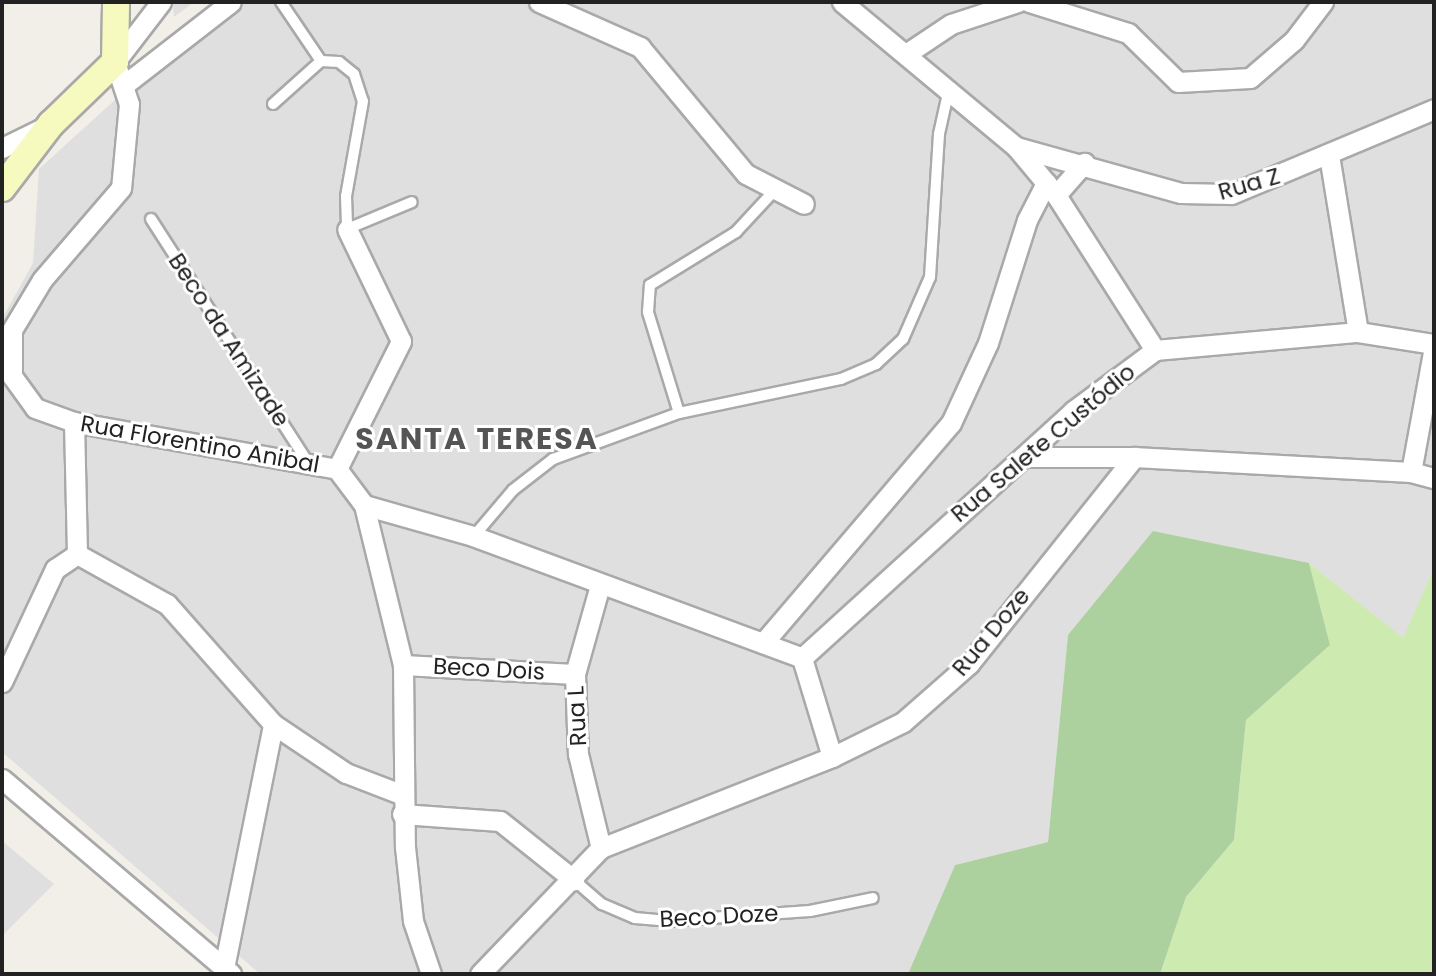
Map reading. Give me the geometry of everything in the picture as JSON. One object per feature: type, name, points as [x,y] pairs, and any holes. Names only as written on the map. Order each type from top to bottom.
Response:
[{"type":"street","points":[[116,2],[119,73]]},
{"type":"street","points":[[119,73],[161,2]]},
{"type":"street","points":[[2,148],[51,124],[119,73],[231,2]]},
{"type":"street","points":[[538,2],[640,47],[720,149],[774,191],[804,204]]},
{"type":"street","points":[[909,52],[951,24],[1018,2]]},
{"type":"street","points":[[1029,2],[1128,33],[1178,82],[1250,78],[1294,40],[1323,2]]},
{"type":"street","points":[[847,4],[909,52],[1016,148],[1051,189],[1155,350]]},
{"type":"street","name":"Rua Florentino Anibal","points":[[119,73],[129,146],[121,188],[42,280],[12,330],[9,356],[20,392],[35,408],[74,422],[306,461],[337,469],[364,505]]},
{"type":"street","name":"Rua Z","points":[[1016,148],[1208,196],[1241,190],[1434,109]]},
{"type":"street","points":[[2,188],[51,124]]},
{"type":"street","points":[[1329,155],[1358,332]]},
{"type":"street","points":[[763,643],[951,424],[988,343],[1027,219],[1051,189],[1084,163]]},
{"type":"street","points":[[337,469],[401,341],[347,229]]},
{"type":"street","name":"Rua Salete Custódio","points":[[802,658],[1023,457],[1155,350],[1358,332],[1434,346]]},
{"type":"street","points":[[1411,472],[1434,346]]},
{"type":"street","points":[[74,422],[77,554]]},
{"type":"street","points":[[1023,457],[1134,457],[1411,472],[1434,478]]},
{"type":"street","name":"Rua Doze","points":[[480,974],[574,880],[601,848],[832,757],[902,722],[969,664],[1134,457]]},
{"type":"street","points":[[432,974],[413,921],[403,804],[403,665],[364,505],[473,536],[802,658],[832,757]]},
{"type":"street","points":[[2,682],[55,569],[77,554]]},
{"type":"street","points":[[77,554],[167,604],[274,724],[346,773],[403,804],[499,821],[574,880]]},
{"type":"street","name":"Rua L","points":[[600,585],[575,674],[578,754],[601,848]]},
{"type":"street","name":"Beco Dois","points":[[403,665],[575,674]]},
{"type":"street","points":[[2,779],[227,971],[274,724]]},
{"type":"lane","points":[[281,2],[321,61]]},
{"type":"lane","points":[[273,104],[321,61],[339,62],[354,74],[363,102],[346,196],[347,229],[412,202]]},
{"type":"lane","points":[[473,536],[513,490],[553,459],[679,413],[841,379],[876,364],[903,339],[930,277],[939,134],[949,89]]},
{"type":"lane","points":[[679,413],[648,312],[650,285],[736,232],[774,191]]},
{"type":"lane","name":"Beco da Amizade","points":[[151,219],[306,461]]},
{"type":"lane","name":"Beco Doze","points":[[574,880],[602,904],[635,918],[668,921],[810,911],[873,898]]},
{"type":"shaded area","points":[[173,2],[194,2],[174,17]]},
{"type":"shaded area","points":[[244,2],[1434,2],[1434,568],[1403,639],[1309,563],[1068,636],[1048,842],[955,865],[908,974],[260,974],[2,752],[2,319],[33,263],[39,169],[117,98]]},
{"type":"shaded area","points":[[2,841],[54,884],[2,936]]},
{"type":"green space","points":[[1153,531],[1309,563],[1330,645],[1246,720],[1234,840],[1186,897],[1160,974],[908,974],[955,865],[1048,842],[1068,635]]},
{"type":"green space","points":[[1309,563],[1403,638],[1434,568],[1434,974],[1160,974],[1186,897],[1234,840],[1246,720],[1330,645]]},
{"type":"district","name":"SANTA TERESA","points":[[477,439]]}]
